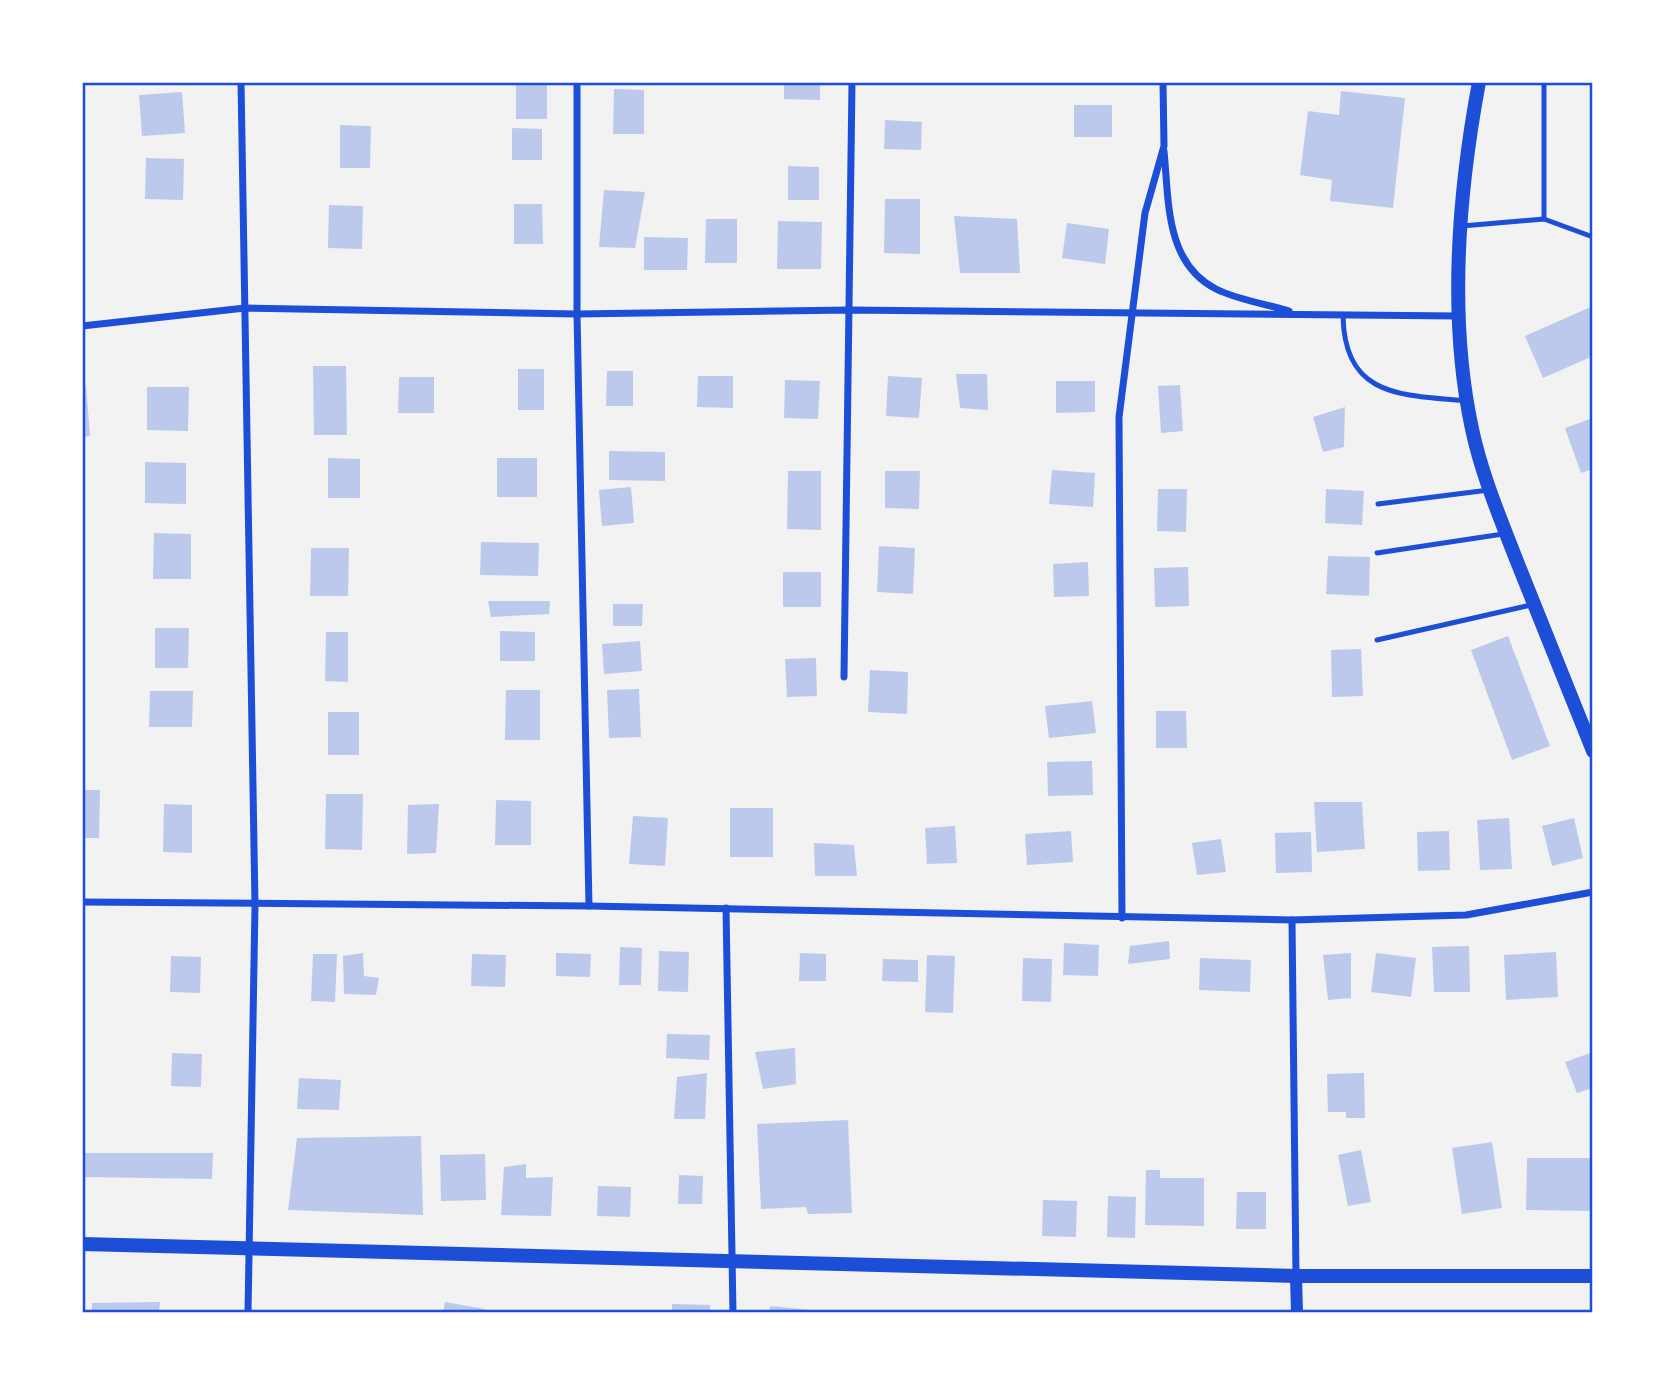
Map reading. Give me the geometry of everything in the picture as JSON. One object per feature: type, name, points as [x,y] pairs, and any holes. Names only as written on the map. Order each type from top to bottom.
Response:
[{"type":"main road","points":[[1479,82],[1465,155],[1459,316],[1461,369],[1489,490],[1593,751]]},
{"type":"main road","points":[[82,1244],[1296,1276],[1593,1276]]},
{"type":"street","points":[[241,82],[255,905],[248,1313]]},
{"type":"street","points":[[577,82],[577,314],[589,906]]},
{"type":"street","points":[[844,677],[852,82]]},
{"type":"street","points":[[1163,82],[1164,146],[1170,213],[1178,253],[1194,276],[1218,290],[1300,314]]},
{"type":"street","points":[[1122,918],[1119,417],[1145,213],[1164,146]]},
{"type":"street","points":[[82,326],[245,308],[577,314],[849,310],[1459,316]]},
{"type":"street","points":[[82,902],[726,908],[1292,920],[1466,915],[1593,892]]},
{"type":"street","points":[[726,908],[733,1313]]},
{"type":"street","points":[[1292,920],[1297,1313]]},
{"type":"lane","points":[[1544,82],[1544,219]]},
{"type":"lane","points":[[1462,226],[1544,219],[1593,237]]},
{"type":"lane","points":[[1343,315],[1343,337],[1355,363],[1377,388],[1409,396],[1467,401]]},
{"type":"lane","points":[[1378,504],[1489,490]]},
{"type":"lane","points":[[1377,553],[1506,533]]},
{"type":"lane","points":[[1377,640],[1534,605]]},
{"type":"building","points":[[516,82],[547,82],[547,119],[516,119]]},
{"type":"building","points":[[784,82],[820,82],[820,100],[784,99]]},
{"type":"building","points":[[614,89],[644,90],[644,134],[613,134]]},
{"type":"building","points":[[1341,91],[1405,98],[1393,208],[1330,201],[1332,180],[1300,175],[1308,111],[1339,115]]},
{"type":"building","points":[[182,92],[185,133],[142,136],[139,95]]},
{"type":"building","points":[[1074,105],[1112,105],[1112,137],[1074,137]]},
{"type":"building","points":[[885,120],[922,122],[921,150],[884,149]]},
{"type":"building","points":[[340,125],[371,126],[370,168],[340,168]]},
{"type":"building","points":[[512,128],[542,129],[542,160],[512,160]]},
{"type":"building","points":[[146,158],[184,159],[183,200],[145,199]]},
{"type":"building","points":[[788,166],[819,167],[819,200],[788,200]]},
{"type":"building","points":[[604,190],[645,192],[635,248],[599,247]]},
{"type":"building","points":[[885,199],[920,199],[920,254],[884,253]]},
{"type":"building","points":[[514,204],[542,204],[543,244],[514,244]]},
{"type":"building","points":[[329,205],[363,206],[362,249],[328,248]]},
{"type":"building","points":[[954,216],[1017,219],[1020,273],[960,273]]},
{"type":"building","points":[[706,219],[737,219],[737,263],[705,263]]},
{"type":"building","points":[[778,221],[822,222],[821,269],[777,269]]},
{"type":"building","points":[[1067,223],[1109,229],[1105,264],[1062,258]]},
{"type":"building","points":[[644,237],[688,238],[687,270],[644,270]]},
{"type":"building","points":[[1593,306],[1593,356],[1543,378],[1525,336]]},
{"type":"building","points":[[313,366],[346,366],[347,435],[314,435]]},
{"type":"building","points":[[518,369],[544,369],[544,410],[518,410]]},
{"type":"building","points":[[607,371],[633,371],[633,406],[606,406]]},
{"type":"building","points":[[956,374],[987,374],[988,410],[960,408]]},
{"type":"building","points":[[698,376],[733,376],[733,408],[697,407]]},
{"type":"building","points":[[888,376],[922,378],[919,418],[886,416]]},
{"type":"building","points":[[399,377],[434,377],[434,413],[398,413]]},
{"type":"building","points":[[785,380],[820,381],[818,419],[784,418]]},
{"type":"building","points":[[1056,381],[1095,381],[1095,412],[1056,413]]},
{"type":"building","points":[[86,385],[90,436],[82,437],[82,386]]},
{"type":"building","points":[[1180,385],[1183,431],[1161,433],[1158,386]]},
{"type":"building","points":[[147,387],[189,387],[188,431],[147,430]]},
{"type":"building","points":[[1345,407],[1344,447],[1323,452],[1313,417]]},
{"type":"building","points":[[1593,418],[1593,469],[1581,473],[1565,428]]},
{"type":"building","points":[[609,451],[665,452],[665,481],[609,480]]},
{"type":"building","points":[[328,458],[360,459],[360,498],[328,498]]},
{"type":"building","points":[[497,458],[537,458],[537,497],[497,497]]},
{"type":"building","points":[[145,462],[186,463],[186,504],[145,503]]},
{"type":"building","points":[[1052,470],[1095,473],[1093,507],[1049,504]]},
{"type":"building","points":[[788,471],[821,471],[821,530],[787,529]]},
{"type":"building","points":[[885,471],[920,471],[919,509],[885,508]]},
{"type":"building","points":[[631,487],[634,523],[602,526],[599,490]]},
{"type":"building","points":[[1158,489],[1187,489],[1186,532],[1157,531]]},
{"type":"building","points":[[1326,489],[1364,491],[1362,525],[1325,523]]},
{"type":"building","points":[[154,533],[191,534],[191,579],[153,579]]},
{"type":"building","points":[[481,542],[539,543],[538,576],[480,575]]},
{"type":"building","points":[[879,546],[915,548],[913,594],[877,592]]},
{"type":"building","points":[[311,548],[349,548],[348,596],[310,596]]},
{"type":"building","points":[[1328,556],[1370,557],[1369,596],[1326,594]]},
{"type":"building","points":[[1088,562],[1089,596],[1054,597],[1053,564]]},
{"type":"building","points":[[1188,567],[1189,606],[1155,607],[1154,568]]},
{"type":"building","points":[[783,572],[821,572],[821,607],[783,607]]},
{"type":"building","points":[[488,601],[550,601],[549,614],[491,617]]},
{"type":"building","points":[[613,604],[643,604],[642,626],[613,626]]},
{"type":"building","points":[[155,628],[189,628],[188,668],[155,668]]},
{"type":"building","points":[[500,631],[535,632],[535,661],[500,661]]},
{"type":"building","points":[[326,632],[348,632],[348,682],[325,681]]},
{"type":"building","points":[[1508,636],[1550,746],[1512,760],[1471,650]]},
{"type":"building","points":[[640,641],[642,671],[604,674],[602,644]]},
{"type":"building","points":[[1361,649],[1363,696],[1332,697],[1331,650]]},
{"type":"building","points":[[816,658],[817,696],[787,697],[785,659]]},
{"type":"building","points":[[870,670],[908,672],[907,714],[868,712]]},
{"type":"building","points":[[639,689],[641,737],[609,738],[607,690]]},
{"type":"building","points":[[506,690],[540,690],[540,740],[505,740]]},
{"type":"building","points":[[150,691],[193,691],[192,727],[149,727]]},
{"type":"building","points":[[1092,701],[1096,733],[1049,738],[1045,706]]},
{"type":"building","points":[[1156,711],[1186,711],[1187,748],[1156,748]]},
{"type":"building","points":[[328,712],[359,712],[359,755],[328,755]]},
{"type":"building","points":[[1092,761],[1093,795],[1048,796],[1047,762]]},
{"type":"building","points":[[82,790],[100,790],[99,838],[82,838]]},
{"type":"building","points":[[326,794],[363,794],[362,850],[325,849]]},
{"type":"building","points":[[496,800],[531,801],[531,845],[495,845]]},
{"type":"building","points":[[1314,802],[1362,802],[1365,849],[1317,852]]},
{"type":"building","points":[[164,804],[192,805],[192,853],[163,852]]},
{"type":"building","points":[[439,804],[436,853],[407,854],[408,805]]},
{"type":"building","points":[[730,808],[773,808],[773,857],[730,857]]},
{"type":"building","points":[[633,816],[668,818],[665,866],[629,864]]},
{"type":"building","points":[[1509,818],[1512,869],[1480,870],[1477,820]]},
{"type":"building","points":[[1574,818],[1583,858],[1552,866],[1542,826]]},
{"type":"building","points":[[955,826],[957,863],[927,864],[925,828]]},
{"type":"building","points":[[1071,831],[1073,862],[1027,865],[1025,834]]},
{"type":"building","points":[[1449,831],[1450,870],[1418,871],[1417,832]]},
{"type":"building","points":[[1311,832],[1312,872],[1276,873],[1275,833]]},
{"type":"building","points":[[1221,839],[1226,872],[1197,875],[1192,843]]},
{"type":"building","points":[[814,843],[854,845],[857,876],[815,876]]},
{"type":"building","points":[[1169,941],[1170,959],[1128,964],[1130,946]]},
{"type":"building","points":[[1064,943],[1099,945],[1098,976],[1063,975]]},
{"type":"building","points":[[1469,946],[1470,992],[1434,992],[1432,947]]},
{"type":"building","points":[[620,947],[642,948],[641,985],[619,985]]},
{"type":"building","points":[[659,951],[689,952],[688,992],[658,991]]},
{"type":"building","points":[[1556,952],[1558,997],[1506,1000],[1504,955]]},
{"type":"building","points":[[363,953],[364,976],[379,978],[376,995],[344,994],[343,956]]},
{"type":"building","points":[[556,953],[591,954],[590,977],[556,976]]},
{"type":"building","points":[[800,953],[826,954],[826,981],[799,981]]},
{"type":"building","points":[[1351,953],[1351,998],[1328,1000],[1323,955]]},
{"type":"building","points":[[1376,953],[1416,958],[1411,997],[1371,992]]},
{"type":"building","points":[[313,954],[337,954],[335,1002],[311,1001]]},
{"type":"building","points":[[472,954],[506,955],[505,987],[471,986]]},
{"type":"building","points":[[927,955],[955,956],[953,1013],[925,1012]]},
{"type":"building","points":[[171,956],[201,957],[200,993],[170,992]]},
{"type":"building","points":[[1023,958],[1052,959],[1051,1002],[1022,1001]]},
{"type":"building","points":[[1200,958],[1251,960],[1250,992],[1199,990]]},
{"type":"building","points":[[883,959],[918,960],[918,982],[882,981]]},
{"type":"building","points":[[667,1034],[710,1035],[709,1060],[666,1058]]},
{"type":"building","points":[[795,1048],[796,1084],[763,1089],[755,1052]]},
{"type":"building","points":[[1593,1052],[1593,1088],[1577,1093],[1565,1062]]},
{"type":"building","points":[[172,1053],[202,1054],[201,1087],[171,1086]]},
{"type":"building","points":[[707,1073],[705,1119],[674,1119],[677,1077]]},
{"type":"building","points":[[1364,1073],[1365,1118],[1346,1118],[1346,1112],[1328,1112],[1327,1074]]},
{"type":"building","points":[[299,1078],[341,1080],[339,1110],[297,1109]]},
{"type":"building","points":[[848,1120],[852,1213],[808,1214],[806,1207],[761,1209],[757,1124]]},
{"type":"building","points":[[421,1136],[423,1215],[288,1210],[297,1138]]},
{"type":"building","points":[[1492,1142],[1502,1208],[1462,1214],[1452,1148]]},
{"type":"building","points":[[1361,1150],[1371,1202],[1348,1206],[1338,1155]]},
{"type":"building","points":[[82,1153],[213,1153],[212,1179],[82,1177]]},
{"type":"building","points":[[485,1154],[486,1200],[441,1201],[440,1155]]},
{"type":"building","points":[[1527,1158],[1593,1158],[1593,1211],[1526,1210]]},
{"type":"building","points":[[526,1164],[526,1178],[553,1177],[551,1216],[501,1215],[504,1167]]},
{"type":"building","points":[[1146,1170],[1160,1170],[1160,1178],[1204,1178],[1204,1226],[1145,1225]]},
{"type":"building","points":[[679,1175],[703,1176],[702,1204],[678,1204]]},
{"type":"building","points":[[598,1186],[631,1187],[630,1217],[597,1216]]},
{"type":"building","points":[[1237,1192],[1266,1192],[1266,1229],[1236,1229]]},
{"type":"building","points":[[1108,1196],[1136,1197],[1135,1238],[1107,1237]]},
{"type":"building","points":[[1043,1200],[1077,1201],[1076,1237],[1042,1236]]},
{"type":"building","points":[[160,1302],[159,1313],[92,1313],[92,1303]]},
{"type":"building","points":[[445,1302],[485,1309],[484,1313],[443,1313]]},
{"type":"building","points":[[672,1304],[710,1305],[710,1313],[672,1313]]},
{"type":"building","points":[[770,1306],[812,1310],[812,1313],[770,1313]]}]
